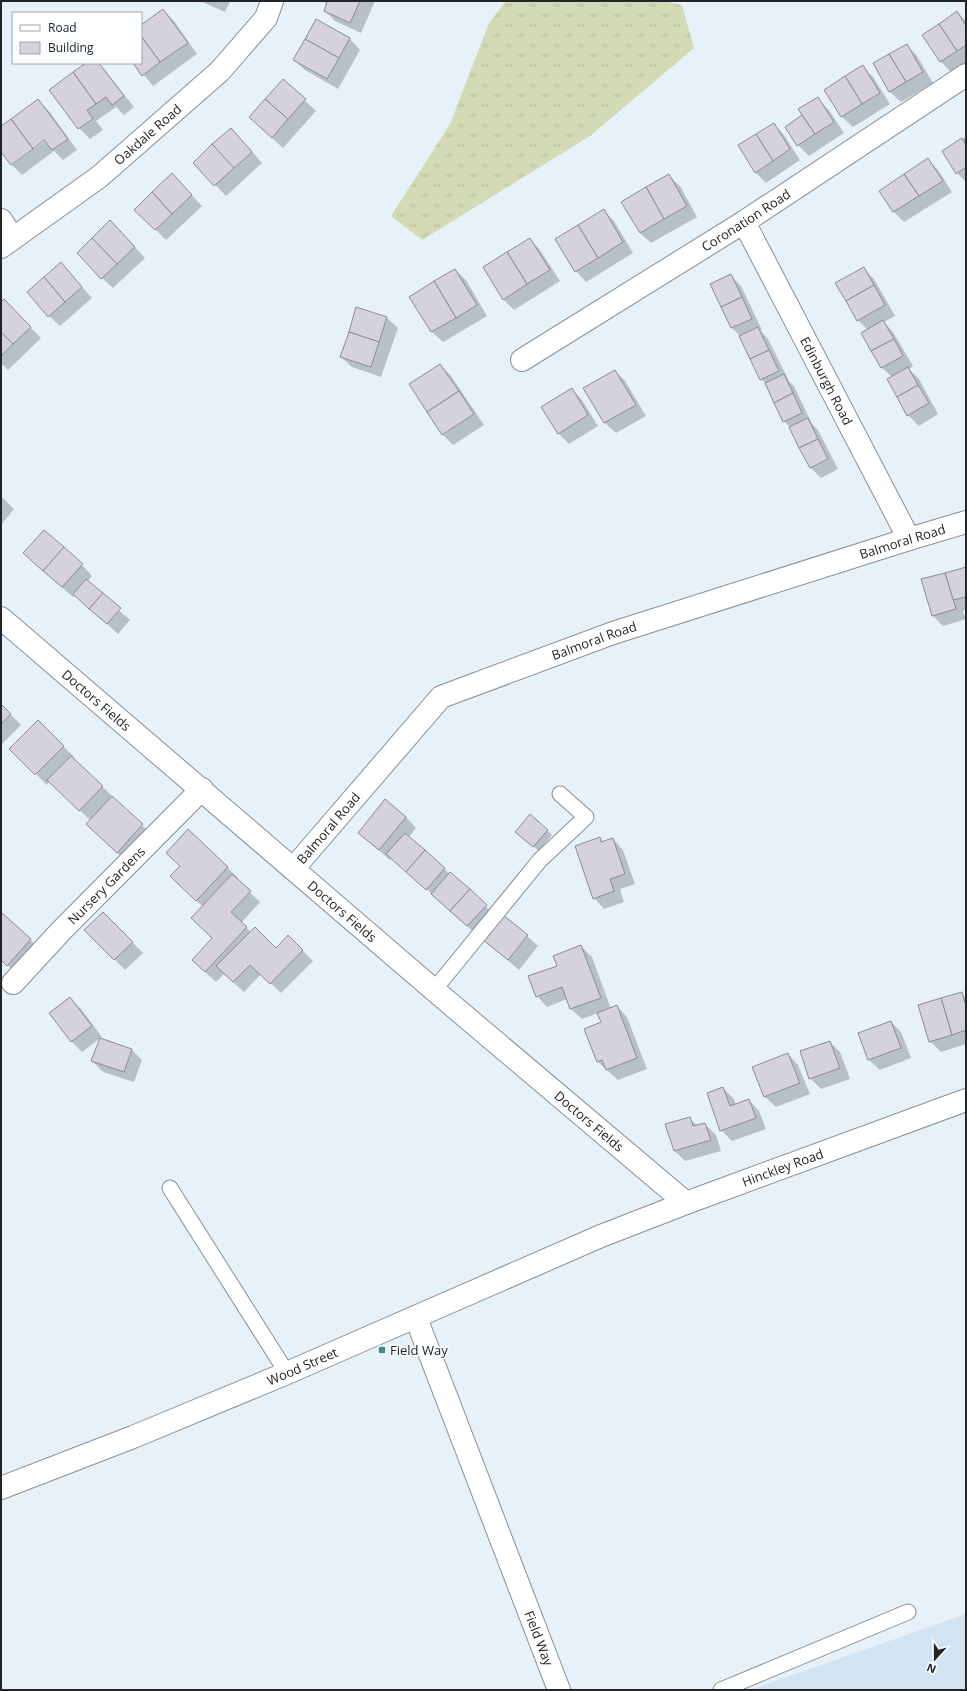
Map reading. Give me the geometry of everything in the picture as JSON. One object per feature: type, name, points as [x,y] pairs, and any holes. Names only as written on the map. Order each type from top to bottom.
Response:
[{"type":"street","name":"Oakdale Road","points":[[7,242],[99,177],[220,71],[266,18],[272,1]]},
{"type":"street","name":"Coronation Road","points":[[522,360],[744,222],[966,75]]},
{"type":"street","points":[[1,220],[7,242]]},
{"type":"street","name":"Edinburgh Road","points":[[744,222],[909,539]]},
{"type":"street","name":"Balmoral Road","points":[[294,869],[441,697],[612,633],[966,522]]},
{"type":"street","name":"Doctors Fields","points":[[1,618],[202,789],[434,990],[686,1203]]},
{"type":"street","name":"Nursery Gardens","points":[[13,983],[61,931],[202,789]]},
{"type":"street","name":"Hinckley Road","points":[[601,1236],[686,1203],[966,1100]]},
{"type":"street","name":"Wood Street","points":[[1,1488],[133,1437],[287,1373],[601,1236]]},
{"type":"street","name":"Field Way","points":[[416,1318],[559,1690]]},
{"type":"lane","points":[[434,990],[540,860],[586,817],[560,794]]},
{"type":"lane","points":[[170,1188],[287,1373]]},
{"type":"lane","points":[[721,1690],[908,1612]]},
{"type":"shaded area","points":[[966,1614],[966,1690],[750,1690]]},
{"type":"green space","points":[[506,1],[663,1],[682,5],[694,48],[590,136],[422,240],[391,216],[450,124],[489,23]]},
{"type":"building","points":[[324,1],[360,1],[350,23],[324,11],[327,2]]},
{"type":"building","points":[[163,9],[188,43],[160,62],[142,37],[142,24]]},
{"type":"building","points":[[957,11],[966,26],[966,45],[957,51],[939,24]]},
{"type":"building","points":[[316,19],[350,38],[339,58],[305,39]]},
{"type":"building","points":[[939,24],[957,51],[940,62],[922,35]]},
{"type":"building","points":[[142,37],[160,62],[142,76],[134,64],[142,64]]},
{"type":"building","points":[[305,39],[339,58],[327,79],[293,60]]},
{"type":"building","points":[[907,44],[923,72],[906,82],[889,54]]},
{"type":"building","points":[[889,54],[906,82],[889,92],[873,63]]},
{"type":"building","points":[[85,64],[100,64],[124,96],[112,105],[106,97],[96,104],[73,72]]},
{"type":"building","points":[[863,65],[880,93],[862,104],[845,76]]},
{"type":"building","points":[[73,72],[96,104],[87,110],[93,119],[78,129],[49,90]]},
{"type":"building","points":[[845,76],[862,104],[841,117],[824,90]]},
{"type":"building","points":[[283,79],[306,99],[288,119],[265,99]]},
{"type":"building","points":[[818,97],[834,122],[815,134],[798,109]]},
{"type":"building","points":[[38,99],[68,139],[52,150],[44,140],[33,149],[11,119]]},
{"type":"building","points":[[265,99],[288,119],[272,138],[249,117]]},
{"type":"building","points":[[802,115],[815,134],[797,146],[785,127]]},
{"type":"building","points":[[11,119],[33,149],[11,165],[1,152],[1,126]]},
{"type":"building","points":[[774,123],[790,149],[773,161],[756,134]]},
{"type":"building","points":[[231,128],[252,152],[233,169],[212,144]]},
{"type":"building","points":[[756,134],[773,161],[755,173],[738,145]]},
{"type":"building","points":[[962,138],[966,145],[966,167],[956,174],[942,151]]},
{"type":"building","points":[[212,144],[234,168],[214,186],[193,163]]},
{"type":"building","points":[[928,158],[943,181],[919,196],[904,174]]},
{"type":"building","points":[[172,173],[192,195],[172,214],[152,192]]},
{"type":"building","points":[[669,174],[687,206],[664,219],[646,187]]},
{"type":"building","points":[[904,174],[919,196],[893,212],[879,191]]},
{"type":"building","points":[[646,187],[664,219],[640,233],[621,202]]},
{"type":"building","points":[[152,192],[172,214],[155,230],[134,210]]},
{"type":"building","points":[[604,209],[623,242],[598,258],[578,225]]},
{"type":"building","points":[[110,220],[135,247],[117,264],[92,238]]},
{"type":"building","points":[[578,225],[598,258],[575,272],[555,239]]},
{"type":"building","points":[[92,238],[117,264],[101,279],[77,253]]},
{"type":"building","points":[[530,238],[550,270],[527,284],[507,252]]},
{"type":"building","points":[[507,252],[527,284],[503,300],[483,267]]},
{"type":"building","points":[[61,262],[82,287],[65,302],[44,277]]},
{"type":"building","points":[[864,267],[874,285],[846,301],[835,283]]},
{"type":"building","points":[[455,269],[477,305],[456,318],[434,281]]},
{"type":"building","points":[[731,274],[742,297],[721,307],[710,284]]},
{"type":"building","points":[[44,277],[65,302],[48,317],[27,292]]},
{"type":"building","points":[[434,281],[456,318],[431,332],[409,297]]},
{"type":"building","points":[[874,285],[885,305],[857,321],[846,301]]},
{"type":"building","points":[[742,297],[752,319],[731,328],[721,307]]},
{"type":"building","points":[[4,299],[31,327],[13,344],[1,332],[1,302]]},
{"type":"building","points":[[356,307],[387,317],[379,342],[349,332]]},
{"type":"building","points":[[883,320],[894,339],[871,351],[861,333]]},
{"type":"building","points":[[758,327],[769,350],[750,359],[739,336]]},
{"type":"building","points":[[1,332],[13,344],[1,356]]},
{"type":"building","points":[[349,332],[379,342],[371,367],[340,357]]},
{"type":"building","points":[[894,339],[903,356],[881,368],[871,351]]},
{"type":"building","points":[[769,350],[779,371],[760,380],[750,359]]},
{"type":"building","points":[[440,364],[459,391],[427,412],[409,384]]},
{"type":"building","points":[[908,367],[918,385],[897,397],[887,379]]},
{"type":"building","points":[[615,370],[636,405],[604,423],[583,388]]},
{"type":"building","points":[[784,374],[793,393],[774,403],[765,383]]},
{"type":"building","points":[[918,385],[929,403],[907,416],[897,397]]},
{"type":"building","points":[[572,388],[588,415],[558,434],[541,407]]},
{"type":"building","points":[[459,391],[474,414],[442,435],[427,412]]},
{"type":"building","points":[[793,393],[802,413],[783,422],[774,403]]},
{"type":"building","points":[[808,418],[818,439],[799,448],[789,427]]},
{"type":"building","points":[[818,439],[828,459],[810,468],[799,448]]},
{"type":"building","points":[[44,530],[64,547],[43,571],[23,553]]},
{"type":"building","points":[[64,547],[83,564],[62,587],[43,571]]},
{"type":"building","points":[[966,567],[966,597],[953,600],[945,573]]},
{"type":"building","points":[[945,573],[956,609],[932,616],[921,579]]},
{"type":"building","points":[[86,579],[103,593],[89,609],[73,594]]},
{"type":"building","points":[[103,593],[121,608],[107,624],[89,609]]},
{"type":"building","points":[[1,704],[11,714],[1,724]]},
{"type":"building","points":[[38,720],[64,746],[35,775],[9,749]]},
{"type":"building","points":[[71,756],[103,786],[79,811],[47,780]]},
{"type":"building","points":[[112,796],[143,824],[117,853],[86,824]]},
{"type":"building","points":[[385,799],[406,817],[379,850],[358,833]]},
{"type":"building","points":[[530,814],[548,830],[533,847],[515,832]]},
{"type":"building","points":[[188,829],[228,867],[196,901],[170,876],[180,866],[166,853]]},
{"type":"building","points":[[405,833],[425,850],[406,872],[386,854]]},
{"type":"building","points":[[600,837],[601,842],[613,838],[625,874],[610,879],[614,891],[593,899],[575,846]]},
{"type":"building","points":[[425,850],[445,868],[426,890],[406,872]]},
{"type":"building","points":[[450,872],[470,889],[450,911],[431,894]]},
{"type":"building","points":[[232,874],[251,891],[231,912],[247,927],[205,972],[192,960],[212,938],[191,918]]},
{"type":"building","points":[[470,889],[487,905],[467,926],[450,911]]},
{"type":"building","points":[[1,912],[31,939],[7,966],[1,960]]},
{"type":"building","points":[[103,912],[133,942],[114,960],[84,930]]},
{"type":"building","points":[[503,915],[528,935],[508,960],[483,940]]},
{"type":"building","points":[[255,927],[276,948],[288,935],[303,950],[270,984],[250,965],[233,982],[216,966]]},
{"type":"building","points":[[581,945],[601,998],[570,1009],[562,987],[536,997],[528,976],[557,966],[553,956]]},
{"type":"building","points":[[962,992],[966,1006],[966,1030],[952,1035],[941,998]]},
{"type":"building","points":[[70,997],[92,1026],[71,1042],[49,1013]]},
{"type":"building","points":[[941,998],[952,1035],[929,1042],[918,1005]]},
{"type":"building","points":[[617,1005],[637,1058],[606,1070],[602,1060],[597,1062],[584,1029],[601,1022],[597,1013]]},
{"type":"building","points":[[891,1021],[901,1048],[868,1060],[858,1033]]},
{"type":"building","points":[[100,1038],[132,1049],[124,1072],[91,1061]]},
{"type":"building","points":[[830,1041],[840,1068],[809,1079],[800,1051]]},
{"type":"building","points":[[788,1053],[800,1083],[764,1097],[752,1067]]},
{"type":"building","points":[[723,1087],[730,1106],[749,1099],[756,1118],[720,1131],[707,1093]]},
{"type":"building","points":[[690,1117],[693,1126],[705,1123],[711,1140],[674,1151],[665,1124]]},
{"type":"place","name":"Field Way","points":[[382,1350]]}]
